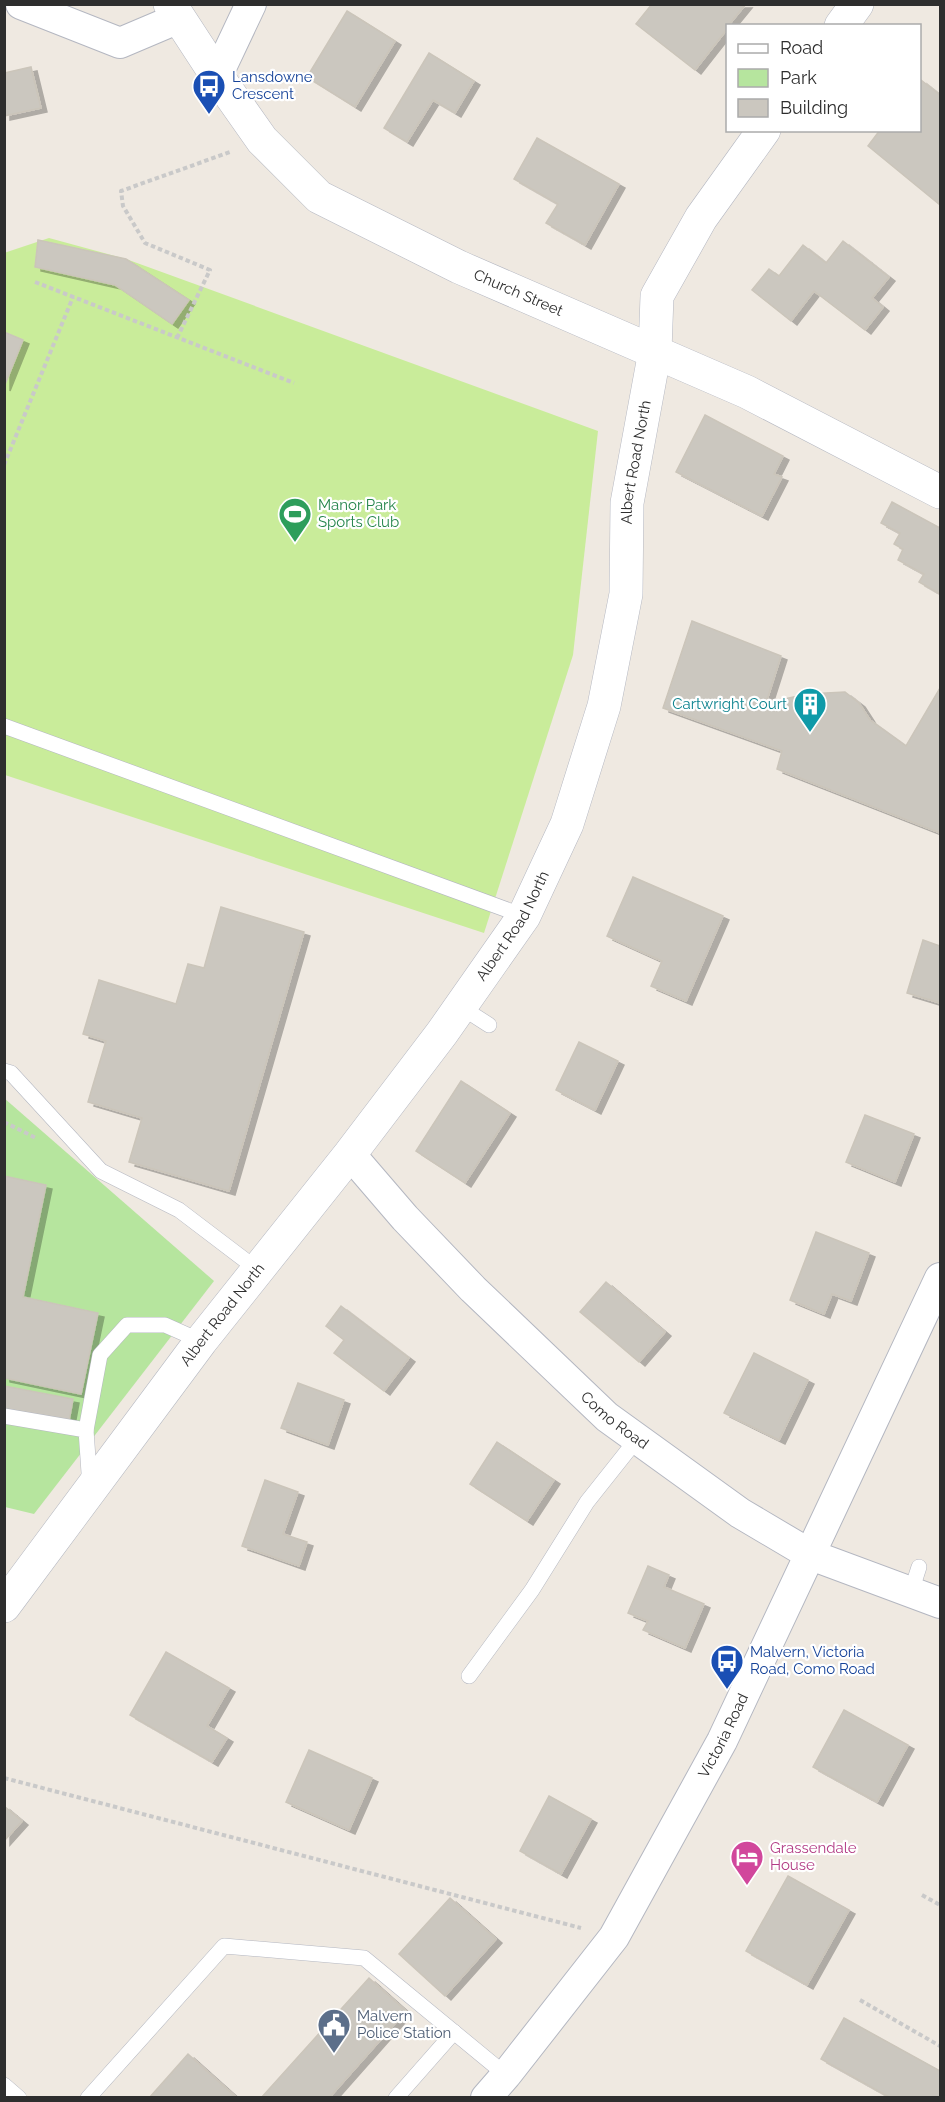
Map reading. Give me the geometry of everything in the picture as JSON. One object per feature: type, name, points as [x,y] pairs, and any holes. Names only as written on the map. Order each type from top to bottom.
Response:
[{"type":"street","points":[[21,4],[120,43],[175,11]]},
{"type":"street","points":[[217,76],[251,4]]},
{"type":"street","points":[[842,24],[857,4]]},
{"type":"street","name":"Church Street","points":[[175,11],[262,140],[319,197],[459,267],[747,392],[940,492]]},
{"type":"street","name":"Albert Road North","points":[[4,1606],[201,1341],[350,1154],[460,1007],[524,916],[567,824],[604,706],[626,594],[627,503],[655,351],[657,296],[701,218],[763,132]]},
{"type":"street","name":"Como Road","points":[[350,1154],[405,1218],[472,1289],[607,1417],[740,1513],[811,1555],[915,1580],[940,1603]]},
{"type":"street","name":"Victoria Road","points":[[486,2097],[506,2075],[614,1937],[722,1742],[940,1278]]},
{"type":"lane","points":[[4,726],[524,916]]},
{"type":"lane","points":[[460,1007],[489,1025]]},
{"type":"lane","points":[[4,1071],[11,1073],[101,1171],[179,1210],[258,1270]]},
{"type":"lane","points":[[90,1490],[86,1430],[100,1355],[127,1325],[165,1325],[201,1341]]},
{"type":"lane","points":[[4,1416],[86,1430]]},
{"type":"lane","points":[[469,1677],[532,1590],[587,1502],[637,1439]]},
{"type":"lane","points":[[88,2097],[224,1946],[364,1958],[506,2075]]},
{"type":"lane","points":[[396,2097],[454,2032]]},
{"type":"lane","points":[[4,2085],[19,2097]]},
{"type":"path","points":[[177,338],[210,270],[145,243],[123,206],[121,191],[262,140]]},
{"type":"path","points":[[34,282],[294,383]]},
{"type":"path","points":[[4,465],[73,297]]},
{"type":"path","points":[[4,1778],[614,1937]]},
{"type":"path","points":[[922,1895],[940,1905]]},
{"type":"path","points":[[860,2000],[940,2046]]},
{"type":"green space","name":"Manor Park Sports Club","points":[[49,238],[126,259],[598,431],[573,655],[484,933],[5,775],[4,253]]},
{"type":"green space","points":[[4,1098],[214,1281],[34,1514],[5,1507]]},
{"type":"building","points":[[652,4],[746,4],[730,24],[726,24],[726,31],[695,70],[636,24]]},
{"type":"building","points":[[347,11],[395,41],[355,107],[307,77]]},
{"type":"building","points":[[429,53],[474,81],[455,113],[433,100],[407,142],[384,128]]},
{"type":"building","points":[[31,67],[41,108],[4,116],[4,73]]},
{"type":"building","points":[[921,80],[940,95],[940,205],[868,146],[878,132],[921,132]]},
{"type":"building","points":[[537,138],[619,184],[585,245],[546,223],[558,204],[514,179]]},
{"type":"building","points":[[38,240],[126,259],[189,300],[172,324],[115,285],[35,267]]},
{"type":"building","points":[[843,241],[889,277],[872,298],[883,307],[865,330],[814,291],[791,321],[752,290],[769,269],[779,276],[803,245],[826,263]]},
{"type":"building","points":[[4,332],[23,340],[4,387]]},
{"type":"building","points":[[705,415],[783,456],[774,474],[782,477],[762,516],[676,472]]},
{"type":"building","points":[[892,502],[940,528],[940,594],[919,582],[924,574],[898,560],[903,549],[894,544],[900,533],[881,523]]},
{"type":"building","name":"Cartwright Court","points":[[692,621],[781,656],[766,703],[807,694],[845,692],[859,703],[870,720],[906,746],[940,688],[940,833],[777,769],[782,751],[663,708]]},
{"type":"building","points":[[633,877],[723,916],[686,1001],[651,986],[662,961],[607,936]]},
{"type":"building","points":[[221,907],[304,932],[229,1191],[129,1162],[142,1118],[88,1102],[106,1041],[83,1034],[99,980],[176,1004],[188,964],[204,968]]},
{"type":"building","points":[[923,940],[940,946],[940,1003],[907,993]]},
{"type":"building","points":[[579,1042],[618,1061],[595,1110],[556,1090]]},
{"type":"building","points":[[461,1081],[510,1113],[465,1183],[416,1151]]},
{"type":"building","points":[[865,1115],[914,1134],[895,1182],[846,1162]]},
{"type":"building","points":[[4,1176],[46,1185],[23,1297],[98,1313],[81,1394],[4,1378]]},
{"type":"building","points":[[816,1232],[869,1253],[851,1301],[832,1294],[824,1314],[790,1300]]},
{"type":"building","points":[[606,1282],[665,1332],[639,1362],[580,1312]]},
{"type":"building","points":[[341,1306],[409,1358],[384,1391],[334,1353],[344,1340],[326,1326]]},
{"type":"building","points":[[754,1353],[808,1380],[779,1440],[724,1413]]},
{"type":"building","points":[[298,1383],[344,1400],[328,1445],[281,1428]]},
{"type":"building","points":[[4,1386],[73,1399],[69,1421],[4,1409]]},
{"type":"building","points":[[497,1442],[554,1480],[527,1521],[470,1484]]},
{"type":"building","points":[[265,1480],[298,1492],[283,1534],[307,1542],[299,1566],[242,1546]]},
{"type":"building","points":[[648,1566],[669,1575],[664,1587],[704,1604],[685,1648],[643,1630],[648,1621],[628,1613]]},
{"type":"building","points":[[166,1652],[229,1688],[207,1726],[227,1738],[212,1762],[130,1715]]},
{"type":"building","points":[[844,1710],[908,1745],[877,1802],[813,1767]]},
{"type":"building","points":[[309,1750],[372,1778],[349,1830],[286,1802]]},
{"type":"building","points":[[549,1796],[591,1819],[561,1874],[520,1851]]},
{"type":"building","points":[[4,1806],[22,1821],[4,1841]]},
{"type":"building","points":[[788,1876],[849,1910],[807,1985],[746,1951]]},
{"type":"building","points":[[450,1898],[496,1939],[445,1996],[399,1954]]},
{"type":"building","name":"Malvern Police Station","points":[[369,1978],[406,2011],[329,2098],[261,2098]]},
{"type":"building","points":[[844,2018],[940,2071],[940,2098],[891,2098],[821,2059]]},
{"type":"building","points":[[188,2054],[237,2098],[149,2098]]},
{"type":"place","name":"Lansdowne Crescent","points":[[209,115]]},
{"type":"place","name":"Manor Park Sports Club","points":[[295,543]]},
{"type":"place","name":"Cartwright Court","points":[[810,733]]},
{"type":"place","name":"Malvern, Victoria Road, Como Road","points":[[727,1690]]},
{"type":"place","name":"Grassendale House","points":[[747,1886]]},
{"type":"place","name":"Malvern Police Station","points":[[334,2054]]}]
